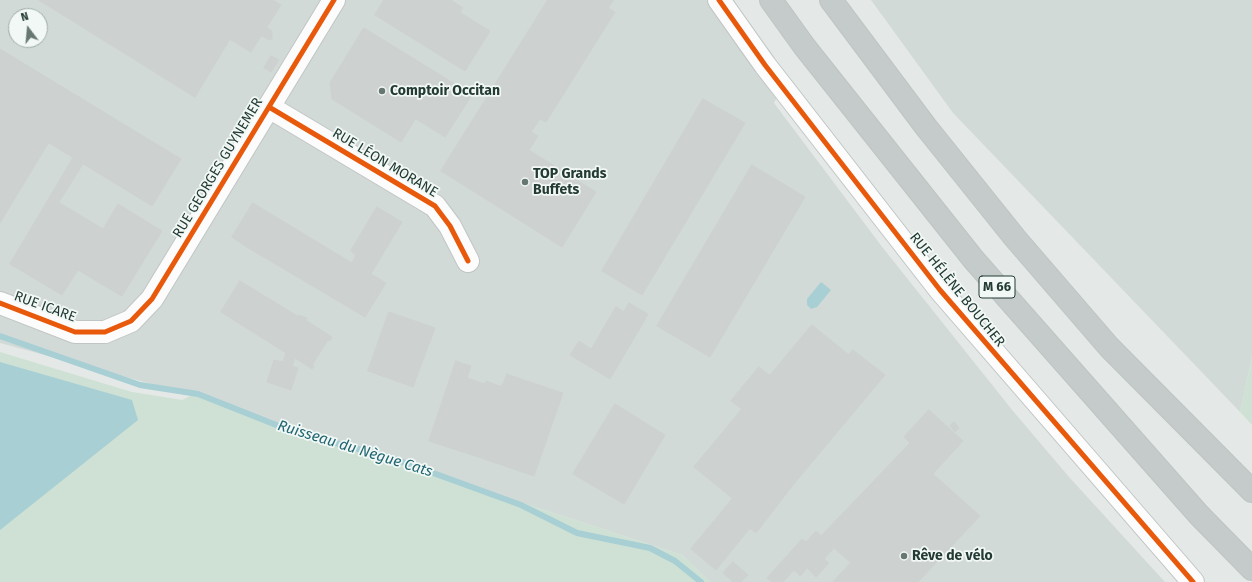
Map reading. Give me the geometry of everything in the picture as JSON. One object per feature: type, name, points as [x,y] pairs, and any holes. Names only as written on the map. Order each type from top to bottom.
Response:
[{"type":"highway","name":"M 66","points":[[771,0],[804,46],[974,260],[1199,515],[1252,569]]},
{"type":"highway","points":[[831,0],[926,127],[1015,238],[1109,347],[1252,491]]},
{"type":"street","name":"RUE GEORGES GUYNEMER","points":[[105,332],[131,321],[152,299],[334,0]]},
{"type":"street","name":"RUE HÉLÈNE BOUCHER","points":[[719,0],[765,65],[940,290],[1193,582]]},
{"type":"street","name":"RUE LÉON MORANE","points":[[269,107],[435,206],[450,226],[468,261]]},
{"type":"street","name":"RUE ICARE","points":[[0,304],[75,332],[105,332]]},
{"type":"shaded area","points":[[0,0],[709,0],[779,93],[774,103],[883,248],[1013,411],[1070,478],[1165,582],[710,582],[682,555],[192,395],[0,343]]},
{"type":"shaded area","points":[[871,0],[1252,0],[1252,357],[1240,412],[953,113]]},
{"type":"green space","points":[[0,352],[132,392],[182,400],[192,395],[682,555],[710,582],[0,582]]},
{"type":"green space","points":[[1252,357],[1252,425],[1240,412]]},
{"type":"water","points":[[821,282],[831,290],[817,307],[811,309],[807,305],[807,299]]},
{"type":"water","points":[[0,362],[132,400],[138,420],[0,530]]},
{"type":"building","points":[[39,0],[167,0],[230,39],[195,97]]},
{"type":"building","points":[[167,0],[273,0],[281,5],[251,52]]},
{"type":"building","points":[[384,0],[440,0],[490,31],[465,71],[375,15]]},
{"type":"building","points":[[440,0],[451,0],[463,8],[460,12]]},
{"type":"building","points":[[548,0],[614,0],[608,8],[615,12],[546,122],[540,119],[531,132],[538,136],[529,150],[596,192],[562,247],[441,171]]},
{"type":"building","points":[[267,28],[272,31],[272,39],[269,40],[262,36]]},
{"type":"building","name":"Comptoir Occitan","points":[[364,28],[442,76],[401,142],[332,99],[330,83]]},
{"type":"building","points":[[0,49],[181,159],[152,206],[0,113]]},
{"type":"building","points":[[271,56],[279,60],[271,72],[264,68]]},
{"type":"building","points":[[442,76],[472,95],[445,137],[416,119]]},
{"type":"building","points":[[703,99],[745,123],[642,295],[602,271]]},
{"type":"building","points":[[0,113],[49,142],[0,223]]},
{"type":"building","points":[[73,158],[83,164],[59,202],[50,197]]},
{"type":"building","points":[[752,165],[805,197],[710,357],[657,326]]},
{"type":"building","points":[[50,197],[103,229],[118,204],[157,228],[118,294],[78,270],[62,295],[10,264]]},
{"type":"building","points":[[253,203],[266,211],[245,246],[232,237]]},
{"type":"building","points":[[377,207],[402,222],[371,274],[386,283],[365,317],[245,246],[266,211],[352,263],[356,255],[351,251]]},
{"type":"building","points":[[157,228],[162,231],[122,296],[118,294]]},
{"type":"building","points":[[240,281],[299,317],[299,315],[307,318],[307,321],[332,337],[330,341],[328,340],[312,365],[314,366],[312,369],[295,358],[292,366],[298,368],[291,390],[267,382],[274,360],[283,362],[286,353],[221,312]]},
{"type":"building","points":[[629,303],[648,314],[643,323],[624,312]]},
{"type":"building","points":[[616,307],[643,323],[610,379],[570,355],[579,341],[591,349]]},
{"type":"building","points":[[389,312],[435,328],[413,387],[368,371]]},
{"type":"building","points":[[812,325],[849,355],[732,498],[694,467]]},
{"type":"building","points":[[853,350],[885,375],[793,485],[763,461]]},
{"type":"building","points":[[456,361],[471,366],[467,378],[485,384],[486,381],[502,387],[478,457],[429,441]]},
{"type":"building","points":[[759,367],[770,376],[742,409],[731,401]]},
{"type":"building","points":[[507,374],[521,379],[502,387]]},
{"type":"building","points":[[521,379],[563,393],[534,476],[478,457],[502,387]]},
{"type":"building","points":[[615,404],[665,435],[624,504],[573,474]]},
{"type":"building","points":[[929,410],[963,441],[851,563],[834,548],[824,559],[829,563],[816,577],[807,568],[800,576],[794,570],[783,582],[772,582],[767,578],[802,539],[806,542],[816,531],[821,536],[910,443],[904,437]]},
{"type":"building","points":[[954,422],[959,428],[955,432],[950,426]]},
{"type":"building","points":[[763,461],[793,485],[756,533],[725,508]]},
{"type":"building","points":[[933,474],[980,516],[918,582],[833,582]]},
{"type":"building","points":[[725,508],[750,528],[716,570],[691,549]]},
{"type":"building","points":[[733,562],[748,575],[741,582],[733,582],[723,573]]},
{"type":"waterway","name":"Ruisseau du Nègue Cats","points":[[0,336],[140,385],[198,394],[294,432],[392,458],[521,505],[577,533],[650,548],[675,561],[701,582]]},
{"type":"cycle path","points":[[0,303],[75,332],[105,332],[131,321],[152,299],[334,0]]},
{"type":"cycle path","points":[[719,0],[765,65],[940,290],[1193,582]]},
{"type":"cycle path","points":[[269,107],[435,206],[450,226],[468,261]]},
{"type":"place","name":"Comptoir Occitan","points":[[382,91]]},
{"type":"place","name":"TOP Grands Buffets","points":[[525,182]]},
{"type":"place","name":"Rêve de vélo","points":[[904,556]]}]
